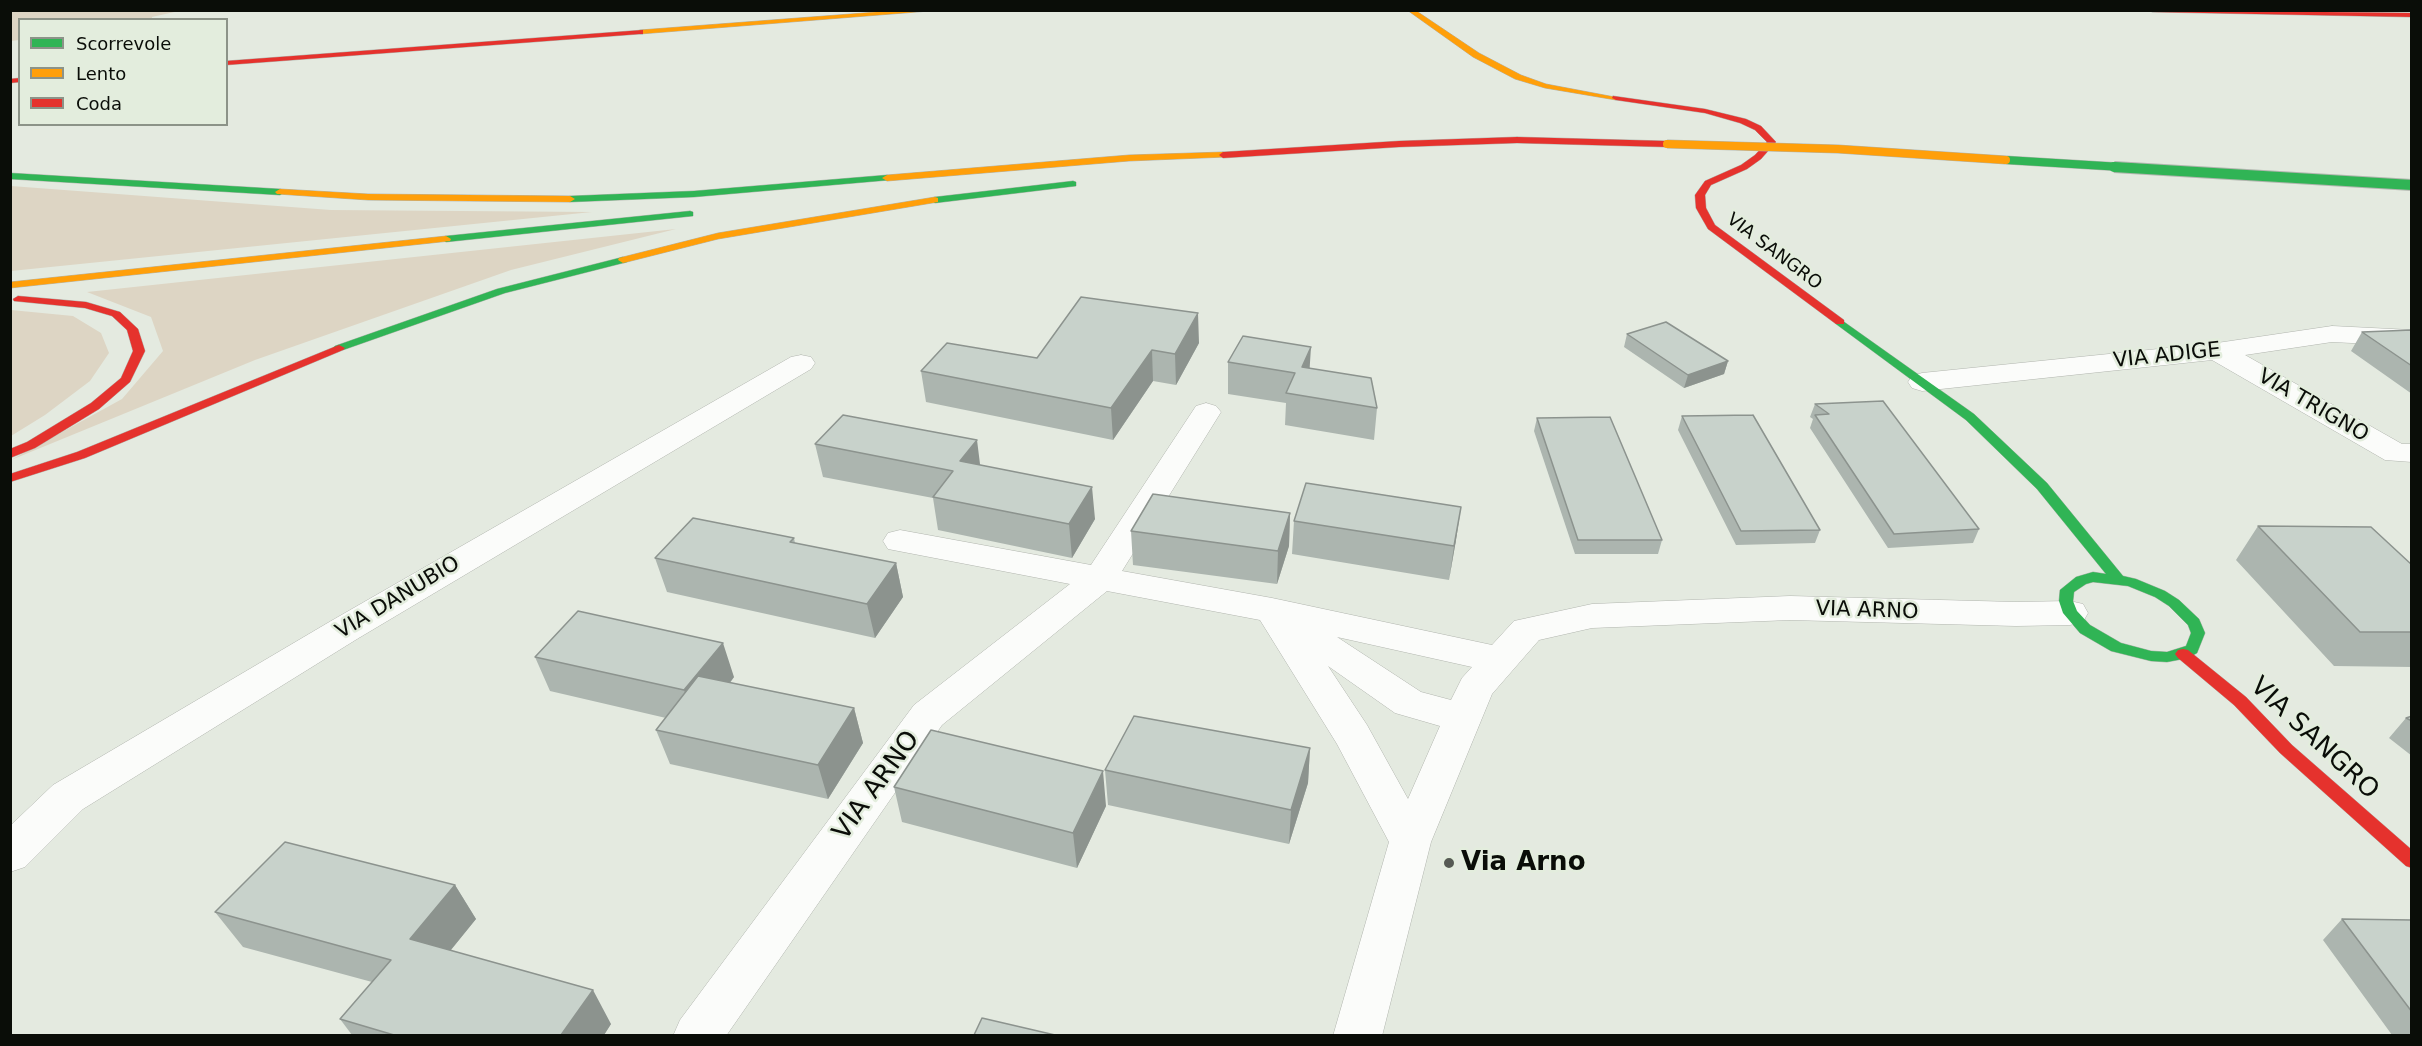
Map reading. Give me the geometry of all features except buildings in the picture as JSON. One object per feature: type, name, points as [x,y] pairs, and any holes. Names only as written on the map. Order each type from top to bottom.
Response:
[{"type":"main road","points":[[228,52],[777,10]]},
{"type":"main road","points":[[228,63],[939,10]]},
{"type":"main road","name":"VIA SANGRO","points":[[1410,10],[1486,61],[1518,77],[1577,92],[1705,111],[1743,121],[1758,128],[1772,142],[1758,157],[1744,167],[1708,183],[1700,195],[1701,208],[1711,227],[1970,417],[2042,486],[2118,579]]},
{"type":"main road","points":[[2152,10],[2412,15]]},
{"type":"main road","points":[[885,194],[1294,152],[1399,144],[1517,140],[1838,148],[2412,185]]},
{"type":"main road","points":[[1185,170],[1262,161],[1294,152]]},
{"type":"main road","points":[[10,176],[368,197],[535,200],[694,194],[1129,158],[1294,152]]},
{"type":"main road","points":[[10,478],[81,455],[338,348],[501,291],[718,236],[909,203],[1085,183]]},
{"type":"main road","points":[[10,285],[708,212]]},
{"type":"main road","points":[[10,299],[86,305],[116,314],[132,329],[139,351],[126,380],[95,406],[31,445],[10,454]]},
{"type":"main road","points":[[2092,577],[2118,579],[2160,594],[2186,613],[2198,633],[2192,649],[2183,654],[2151,656],[2116,647],[2085,629],[2070,613],[2066,601],[2067,590],[2073,584],[2092,577]]},
{"type":"main road","name":"VIA SANGRO","points":[[2183,654],[2240,701],[2286,749],[2412,861]]},
{"type":"street","name":"VIA ADIGE","points":[[1922,382],[2217,351],[2332,334],[2412,338]]},
{"type":"street","name":"VIA TRIGNO","points":[[2217,351],[2396,453],[2412,453]]},
{"type":"street","name":"VIA DANUBIO","points":[[10,854],[68,797],[344,630],[801,363]]},
{"type":"street","name":"VIA ARNO","points":[[698,1035],[928,715],[1100,578],[1206,412]]},
{"type":"street","points":[[900,542],[1272,610],[1500,660]]},
{"type":"street","name":"VIA ARNO","points":[[1357,1035],[1410,842],[1462,718],[1475,688],[1527,630],[1592,616],[1790,608],[2016,614],[2070,613]]},
{"type":"street","points":[[1272,610],[1409,703],[1462,718]]},
{"type":"street","points":[[1272,610],[1353,736],[1410,842]]},
{"type":"shaded area","points":[[11,10],[179,10],[152,18],[18,18],[18,40],[11,41]]},
{"type":"shaded area","points":[[11,186],[331,210],[592,212],[11,271]]},
{"type":"shaded area","points":[[676,229],[511,270],[255,360],[11,460],[122,399],[163,351],[151,317],[87,292]]},
{"type":"shaded area","points":[[11,310],[73,316],[101,333],[109,353],[90,381],[45,415],[11,436]]},
{"type":"traffic: fast","points":[[2006,160],[2412,185]]},
{"type":"traffic: fast","points":[[10,176],[280,192]]},
{"type":"traffic: fast","points":[[570,199],[694,194],[887,178]]},
{"type":"traffic: fast","points":[[935,200],[1073,184]]},
{"type":"traffic: fast","points":[[446,239],[690,214]]},
{"type":"traffic: fast","points":[[339,348],[501,291],[623,260]]},
{"type":"traffic: fast","points":[[1840,322],[1970,417],[2042,486],[2118,579]]},
{"type":"traffic: fast","points":[[2093,577],[2131,582],[2160,594],[2174,603],[2194,623],[2198,633],[2192,649],[2183,654],[2167,657],[2151,656],[2116,647],[2085,629],[2070,613],[2066,601],[2067,590],[2081,580],[2093,577]]},
{"type":"traffic: slow","points":[[640,32],[939,10]]},
{"type":"traffic: slow","points":[[1410,10],[1476,55],[1518,77],[1545,86],[1616,98]]},
{"type":"traffic: slow","points":[[1667,144],[1838,149],[2006,160]]},
{"type":"traffic: slow","points":[[887,178],[1129,158],[1223,155]]},
{"type":"traffic: slow","points":[[280,192],[368,197],[570,199]]},
{"type":"traffic: slow","points":[[623,260],[718,236],[935,200]]},
{"type":"traffic: slow","points":[[10,285],[446,239]]},
{"type":"traffic: jam","points":[[2152,10],[2412,15]]},
{"type":"traffic: jam","points":[[228,63],[640,32]]},
{"type":"traffic: jam","points":[[10,81],[18,80]]},
{"type":"traffic: jam","points":[[1616,98],[1705,111],[1743,121],[1758,128],[1772,142],[1758,157],[1744,167],[1708,183],[1700,195],[1701,208],[1711,227],[1840,322]]},
{"type":"traffic: jam","points":[[1223,155],[1399,144],[1517,140],[1667,144]]},
{"type":"traffic: jam","points":[[10,454],[31,445],[95,406],[126,380],[139,351],[132,329],[116,314],[86,305],[18,299]]},
{"type":"traffic: jam","points":[[10,478],[81,455],[339,348]]},
{"type":"traffic: jam","points":[[2183,654],[2240,701],[2286,749],[2412,861]]},
{"type":"place","name":"Via Arno","points":[[1449,863]]}]
